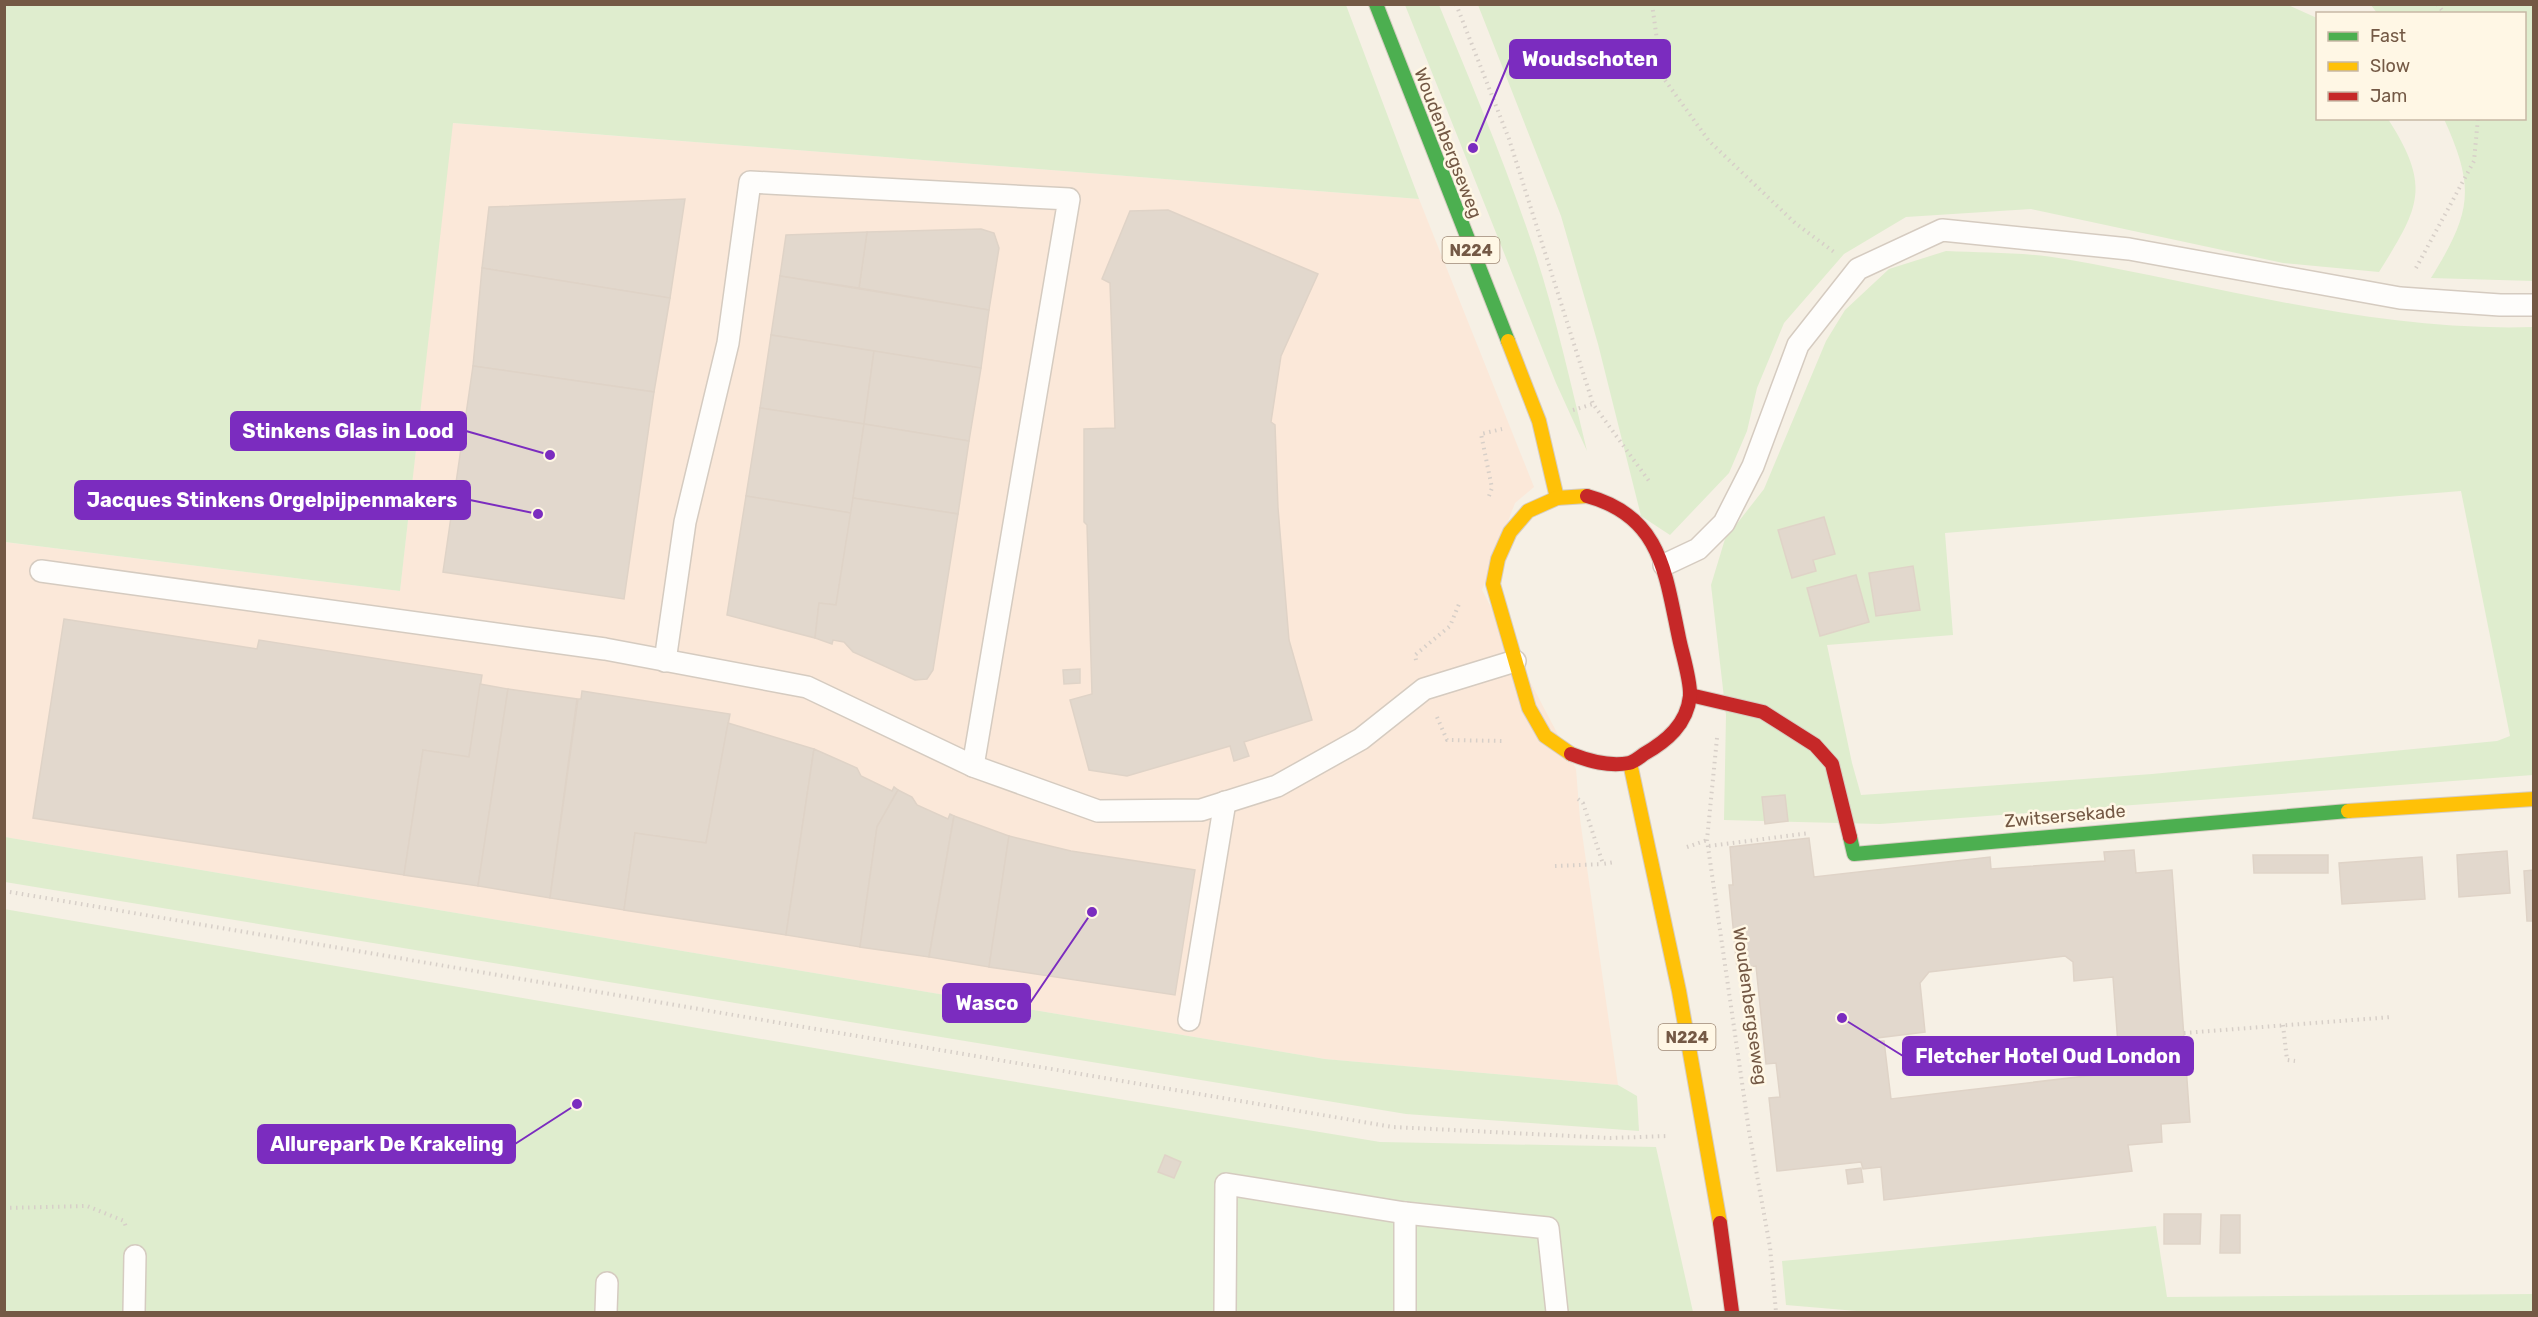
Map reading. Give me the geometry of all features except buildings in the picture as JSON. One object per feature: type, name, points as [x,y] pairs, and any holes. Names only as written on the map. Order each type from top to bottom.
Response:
[{"type":"main road","name":"Woudenbergseweg","points":[[1376,4],[1539,421],[1557,498]]},
{"type":"main road","points":[[1587,496],[1609,502],[1632,517],[1652,540],[1664,565],[1690,695],[1681,723],[1665,742],[1629,763],[1594,763],[1570,754],[1545,736],[1529,708],[1493,584],[1498,559],[1510,532],[1528,511],[1557,498],[1587,496]]},
{"type":"main road","points":[[1690,695],[1763,712],[1798,732],[1832,764],[1854,854]]},
{"type":"main road","name":"N224","points":[[1629,763],[1652,858],[1705,1134],[1726,1249],[1732,1312]]},
{"type":"main road","name":"Zwitsersekade","points":[[1854,854],[2286,815],[2534,799]]},
{"type":"lane","points":[[665,661],[685,522],[728,343],[750,182],[1069,199],[973,766]]},
{"type":"lane","points":[[1664,565],[1698,549],[1724,523],[1753,466],[1798,345],[1858,269],[1942,230],[2129,249],[2400,298],[2534,305]]},
{"type":"lane","points":[[41,572],[605,649],[807,687],[973,766],[1098,811],[1201,810],[1277,786],[1361,739],[1424,689],[1515,661]]},
{"type":"lane","points":[[1189,1020],[1225,802]]},
{"type":"lane","points":[[1225,1312],[1226,1184],[1405,1214],[1548,1228],[1557,1312]]},
{"type":"lane","points":[[1405,1214],[1405,1312]]},
{"type":"lane","points":[[134,1312],[135,1256]]},
{"type":"lane","points":[[606,1312],[607,1283]]},
{"type":"path","points":[[1456,4],[1509,139],[1593,404]]},
{"type":"path","points":[[1652,4],[1662,76],[1709,141],[1795,223],[1858,269]]},
{"type":"path","points":[[2400,298],[2474,161],[2478,120]]},
{"type":"path","name":"Woudenbergseweg","points":[[1720,703],[1709,846],[1749,1131],[1770,1247],[1776,1312]]},
{"type":"path","points":[[1709,846],[1812,833],[1854,854]]},
{"type":"path","points":[[1555,866],[1603,864]]},
{"type":"path","points":[[4,891],[1393,1127],[1611,1138],[1749,1131]]},
{"type":"path","points":[[2184,1033],[2392,1017]]},
{"type":"path","points":[[2283,1025],[2287,1060],[2295,1061]]},
{"type":"path","points":[[4,1208],[87,1206],[124,1221],[135,1256]]},
{"type":"shaded area","points":[[452,123],[1419,199],[1534,487],[1515,503],[1482,590],[1576,769],[1580,819],[1618,1085],[1325,1059],[5,837],[4,542],[400,591]]},
{"type":"green space","points":[[5,4],[1346,5],[1419,199],[453,123],[400,591],[5,542]]},
{"type":"green space","points":[[1405,5],[1439,5],[1473,87],[1506,170],[1544,281],[1587,451],[1556,383]]},
{"type":"green space","points":[[1478,5],[2288,5],[2316,18],[2316,120],[2389,120],[2402,142],[2415,180],[2415,197],[2411,213],[2393,250],[2379,272],[2283,263],[2031,209],[1906,217],[1844,254],[1784,323],[1757,388],[1747,431],[1729,473],[1670,535],[1641,516],[1598,344],[1561,216]]},
{"type":"green space","points":[[2371,5],[2533,5],[2533,281],[2431,278],[2454,236],[2465,200],[2461,164],[2444,120],[2526,120],[2526,12],[2376,12]]},
{"type":"green space","points":[[1946,251],[2036,255],[2356,315],[2474,327],[2533,327],[2533,775],[1880,824],[1724,820],[1726,715],[1711,585],[1725,539],[1764,489],[1826,341],[1845,310],[1889,269]],"holes":[[[2461,491],[2510,736],[2497,741],[2152,774],[1861,795],[1827,645],[1953,635],[1945,533]]]},
{"type":"green space","points":[[5,837],[1325,1059],[1618,1085],[1637,1096],[1639,1131],[1406,1114],[5,882]]},
{"type":"green space","points":[[4,909],[919,1066],[1380,1142],[1656,1147],[1693,1312],[5,1312]]},
{"type":"green space","points":[[2156,1226],[2167,1297],[2533,1294],[2533,1312],[1868,1312],[1786,1305],[1782,1261]]},
{"type":"traffic: fast","points":[[1376,4],[1508,341]]},
{"type":"traffic: fast","points":[[1850,837],[1854,854],[2348,811]]},
{"type":"traffic: slow","points":[[1508,341],[1539,421],[1557,498]]},
{"type":"traffic: slow","points":[[1571,754],[1545,736],[1529,708],[1493,584],[1498,559],[1510,532],[1528,511],[1557,498],[1587,496]]},
{"type":"traffic: slow","points":[[1630,763],[1679,991],[1720,1223]]},
{"type":"traffic: slow","points":[[2348,811],[2534,799]]},
{"type":"traffic: jam","points":[[1571,754],[1607,764],[1633,762],[1674,731],[1685,715],[1690,696],[1688,675],[1669,591],[1655,550],[1645,532],[1631,517],[1612,505],[1587,496]]},
{"type":"traffic: jam","points":[[1690,695],[1763,712],[1815,745],[1832,764],[1850,837]]},
{"type":"traffic: jam","points":[[1720,1223],[1732,1312]]},
{"type":"place","name":"Woudschoten","points":[[1473,148]]},
{"type":"place","name":"Stinkens Glas in Lood","points":[[550,455]]},
{"type":"place","name":"Jacques Stinkens Orgelpijpenmakers","points":[[538,514]]},
{"type":"place","name":"Wasco","points":[[1092,912]]},
{"type":"place","name":"Fletcher Hotel Oud London","points":[[1842,1018]]},
{"type":"place","name":"Allurepark De Krakeling","points":[[577,1104]]}]
